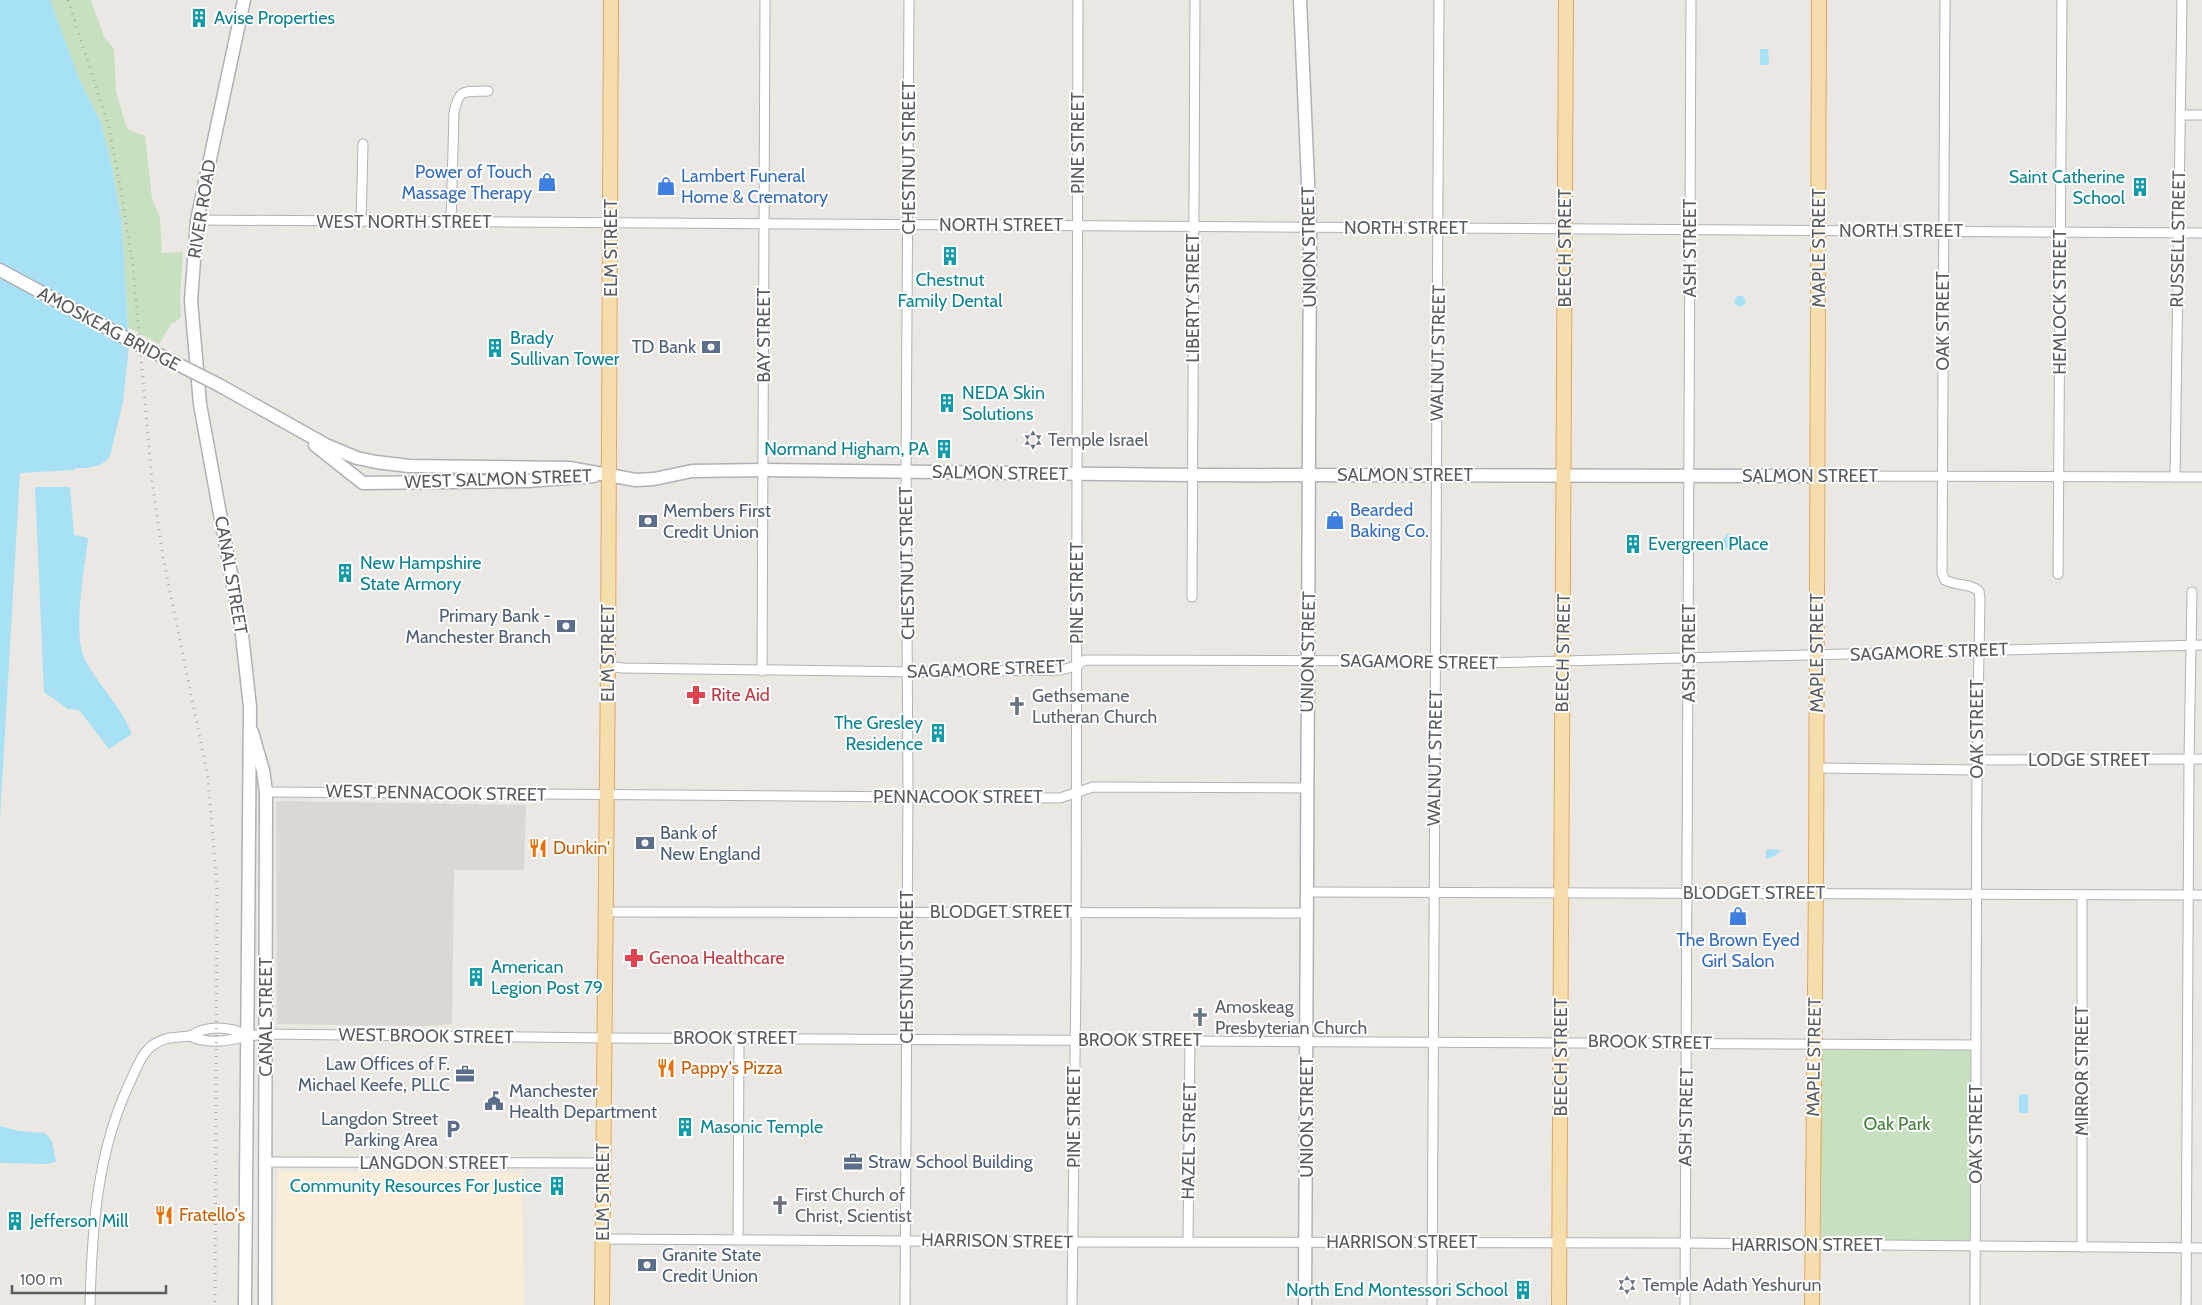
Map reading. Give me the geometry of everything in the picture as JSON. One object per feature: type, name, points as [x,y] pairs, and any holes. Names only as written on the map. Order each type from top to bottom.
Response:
[{"type":"main road","name":"ELM STREET","points":[[602,1305],[608,666],[611,0]]},
{"type":"main road","name":"BEECH STREET","points":[[1559,1305],[1562,1041],[1561,892],[1566,0]]},
{"type":"main road","name":"MAPLE STREET","points":[[1812,1305],[1820,231],[1819,0]]},
{"type":"street","name":"RIVER ROAD","points":[[203,421],[191,301],[198,220],[244,0]]},
{"type":"street","name":"BAY STREET","points":[[762,671],[765,0]]},
{"type":"street","name":"CHESTNUT STREET","points":[[904,1305],[908,912],[906,472],[909,0]]},
{"type":"street","name":"PINE STREET","points":[[1072,1305],[1076,794],[1078,0]]},
{"type":"street","name":"LIBERTY STREET","points":[[1192,596],[1195,0]]},
{"type":"street","name":"UNION STREET","points":[[1300,0],[1310,228],[1305,1305]]},
{"type":"street","name":"WALNUT STREET","points":[[1432,1305],[1439,0]]},
{"type":"street","name":"ASH STREET","points":[[1685,1305],[1692,0]]},
{"type":"street","name":"OAK STREET","points":[[1945,0],[1942,573],[1945,580],[1951,584],[1975,587],[1979,591],[1975,1305]]},
{"type":"street","name":"HEMLOCK STREET","points":[[2058,574],[2062,0]]},
{"type":"street","name":"RUSSELL STREET","points":[[2175,477],[2182,0]]},
{"type":"street","points":[[451,222],[454,113],[456,103],[459,96],[463,93],[488,91]]},
{"type":"street","points":[[2180,115],[2202,115]]},
{"type":"street","points":[[361,222],[363,144]]},
{"type":"street","name":"WEST NORTH STREET","points":[[198,220],[611,223]]},
{"type":"street","name":"NORTH STREET","points":[[611,223],[2202,233]]},
{"type":"street","name":"AMOSKEAG BRIDGE","points":[[0,270],[172,363],[219,386]]},
{"type":"street","name":"WEST SALMON STREET","points":[[219,386],[342,452],[376,462],[409,466],[569,468],[609,475]]},
{"type":"street","name":"CANAL STREET","points":[[203,421],[242,635],[251,730],[263,770],[266,792],[265,1305]]},
{"type":"street","name":"WEST SALMON STREET","points":[[291,426],[364,483],[527,481],[609,475]]},
{"type":"street","name":"SALMON STREET","points":[[609,475],[645,480],[692,471],[764,470],[1193,475],[2202,477]]},
{"type":"street","points":[[2186,1305],[2190,895],[2189,759],[2192,592]]},
{"type":"street","name":"SAGAMORE STREET","points":[[608,666],[623,668],[762,671],[1066,670],[1086,660],[1445,664],[2202,645]]},
{"type":"street","name":"CANAL STREET","points":[[245,1305],[249,977],[247,918],[248,752],[251,730]]},
{"type":"street","name":"LODGE STREET","points":[[1817,768],[2202,759]]},
{"type":"street","name":"PENNACOOK STREET","points":[[607,794],[1060,798],[1094,787],[1307,788]]},
{"type":"street","name":"WEST PENNACOOK STREET","points":[[266,792],[607,794]]},
{"type":"street","name":"BLODGET STREET","points":[[1307,892],[2202,895]]},
{"type":"street","name":"MIRROR STREET","points":[[2082,895],[2082,1247]]},
{"type":"street","name":"BLODGET STREET","points":[[606,912],[1307,913]]},
{"type":"street","name":"WEST BROOK STREET","points":[[90,1305],[92,1249],[99,1182],[106,1149],[114,1121],[128,1085],[146,1052],[162,1040],[173,1036],[189,1036],[204,1042],[234,1041],[247,1035],[266,1034],[604,1038]]},
{"type":"street","name":"BROOK STREET","points":[[604,1038],[1562,1041],[1976,1045]]},
{"type":"street","points":[[738,1239],[740,1038]]},
{"type":"street","name":"HAZEL STREET","points":[[1188,1241],[1190,1041]]},
{"type":"street","name":"LANGDON STREET","points":[[264,1162],[603,1163]]},
{"type":"street","name":"HARRISON STREET","points":[[603,1239],[1684,1243],[1812,1246],[2202,1248]]},
{"type":"shaded area","points":[[276,801],[526,805],[524,870],[454,870],[452,1024],[423,1026],[277,1024]]},
{"type":"shaded area","points":[[278,1171],[522,1173],[524,1305],[275,1305]]},
{"type":"green space","points":[[50,0],[91,0],[104,37],[114,49],[116,92],[127,129],[145,136],[152,199],[160,218],[162,253],[183,252],[180,298],[181,318],[171,324],[159,344],[128,327],[122,224],[112,167],[101,123],[80,81]]},
{"type":"green space","name":"Oak Park","points":[[1814,1043],[1976,1045],[1975,1245],[1821,1246]]},
{"type":"water","points":[[0,0],[50,0],[80,81],[101,123],[112,167],[122,224],[129,346],[123,402],[110,456],[107,460],[99,465],[75,468],[74,470],[20,473],[0,819]]},
{"type":"water","points":[[1760,49],[1768,49],[1769,65],[1760,65]]},
{"type":"water","points":[[1740,295],[1746,301],[1740,307],[1734,301]]},
{"type":"water","points":[[35,487],[70,487],[74,535],[88,538],[80,600],[81,649],[85,660],[122,714],[132,734],[109,749],[79,710],[68,709],[44,692]]},
{"type":"water","points":[[1730,534],[1732,538],[1729,548],[1724,549],[1721,543],[1726,535]]},
{"type":"water","points":[[1768,849],[1781,850],[1775,856],[1766,859],[1766,851]]},
{"type":"water","points":[[2019,1095],[2028,1095],[2028,1113],[2019,1113]]},
{"type":"water","points":[[0,1126],[19,1131],[45,1133],[52,1141],[56,1162],[47,1164],[0,1163]]},
{"type":"railway","points":[[68,0],[109,127],[121,190],[133,267],[152,481],[163,557],[208,778],[217,887],[215,1305]]},
{"type":"place","name":"Avise Properties","points":[[199,18]]},
{"type":"place","name":"Power of Touch Massage Therapy","points":[[547,182]]},
{"type":"place","name":"Lambert Funeral Home & Crematory","points":[[666,186]]},
{"type":"place","name":"Saint Catherine School","points":[[2140,187]]},
{"type":"place","name":"Chestnut Family Dental","points":[[950,256]]},
{"type":"place","name":"TD Bank","points":[[711,347]]},
{"type":"place","name":"Brady Sullivan Tower","points":[[495,348]]},
{"type":"place","name":"NEDA Skin Solutions","points":[[947,403]]},
{"type":"place","name":"Temple Israel","points":[[1033,440]]},
{"type":"place","name":"Normand Higham, PA","points":[[944,449]]},
{"type":"place","name":"Bearded Baking Co.","points":[[1335,520]]},
{"type":"place","name":"Members First Credit Union","points":[[648,521]]},
{"type":"place","name":"Evergreen Place","points":[[1633,544]]},
{"type":"place","name":"New Hampshire State Armory","points":[[345,573]]},
{"type":"place","name":"Primary Bank - Manchester Branch","points":[[566,626]]},
{"type":"place","name":"Rite Aid","points":[[696,695]]},
{"type":"place","name":"Gethsemane Lutheran Church","points":[[1017,706]]},
{"type":"place","name":"The Gresley Residence","points":[[938,733]]},
{"type":"place","name":"Bank of New England","points":[[645,843]]},
{"type":"place","name":"Dunkin'","points":[[538,848]]},
{"type":"place","name":"The Brown Eyed Girl Salon","points":[[1738,916]]},
{"type":"place","name":"Genoa Healthcare","points":[[634,958]]},
{"type":"place","name":"American Legion Post 79","points":[[476,977]]},
{"type":"place","name":"Amoskeag Presbyterian Church","points":[[1200,1017]]},
{"type":"place","name":"Pappy's Pizza","points":[[666,1068]]},
{"type":"place","name":"Law Offices of F. Michael Keefe, PLLC","points":[[465,1074]]},
{"type":"place","name":"Manchester Health Department","points":[[494,1101]]},
{"type":"place","name":"Masonic Temple","points":[[685,1127]]},
{"type":"place","name":"Langdon Street Parking Area","points":[[453,1129]]},
{"type":"place","name":"Straw School Building","points":[[853,1162]]},
{"type":"place","name":"Community Resources For Justice","points":[[557,1186]]},
{"type":"place","name":"First Church of Christ, Scientist","points":[[780,1205]]},
{"type":"place","name":"Fratello's","points":[[164,1215]]},
{"type":"place","name":"Jefferson Mill","points":[[15,1221]]},
{"type":"place","name":"Granite State Credit Union","points":[[647,1265]]},
{"type":"place","name":"Temple Adath Yeshurun","points":[[1627,1285]]},
{"type":"place","name":"North End Montessori School","points":[[1523,1290]]}]
